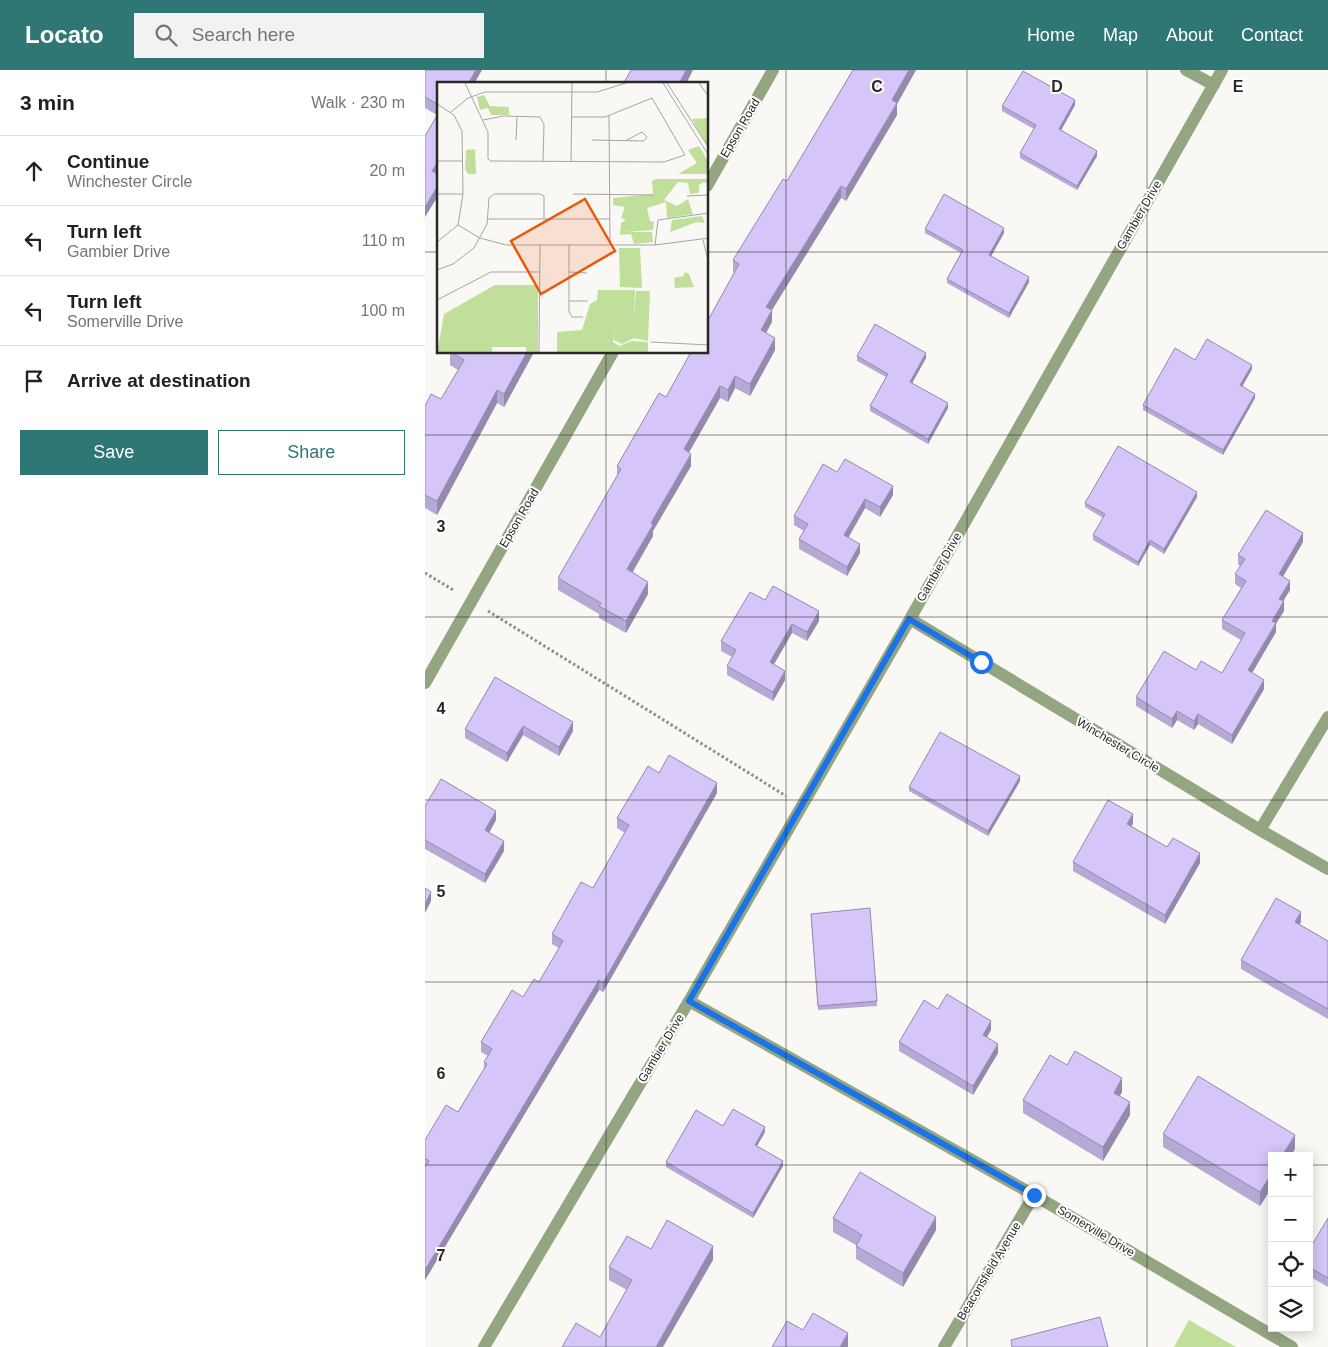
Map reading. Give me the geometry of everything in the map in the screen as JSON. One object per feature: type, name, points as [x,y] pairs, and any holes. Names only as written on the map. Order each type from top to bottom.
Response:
[{"type":"street","name":"Epson Road","points":[[709,182],[773,70]]},
{"type":"street","points":[[1186,70],[1214,85]]},
{"type":"street","name":"Gambier Drive","points":[[484,1347],[689,1001],[1222,70]]},
{"type":"street","name":"Epson Road","points":[[425,683],[612,354]]},
{"type":"street","name":"Winchester Circle","points":[[909,619],[1328,869]]},
{"type":"street","points":[[1260,830],[1328,717]]},
{"type":"street","name":"Somerville Drive","points":[[689,1001],[1034,1195],[1293,1347]]},
{"type":"street","name":"Beaconsfield Avenue","points":[[944,1347],[1034,1195]]},
{"type":"path","points":[[425,573],[802,805]]},
{"type":"green space","points":[[1189,1320],[1236,1347],[1174,1347]]},
{"type":"building","points":[[425,70],[476,70],[469,82],[437,82],[437,104],[425,97]]},
{"type":"building","points":[[631,70],[686,70],[680,82],[624,82]]},
{"type":"building","points":[[853,70],[909,70],[892,100],[897,103],[846,189],[841,186],[766,307],[772,310],[761,330],[775,338],[750,384],[735,376],[728,390],[720,386],[684,449],[691,454],[627,569],[648,582],[626,621],[599,606],[601,603],[558,578],[621,469],[617,466],[659,393],[666,397],[690,354],[709,354],[709,318],[739,264],[733,260],[783,179],[787,181]]},
{"type":"building","points":[[1023,71],[1075,100],[1059,129],[1097,151],[1077,186],[1020,153],[1036,125],[1002,106]]},
{"type":"building","points":[[437,115],[437,163],[432,171],[437,174],[437,187],[425,207],[425,136]]},
{"type":"building","points":[[944,194],[1004,228],[989,255],[1029,277],[1009,313],[947,279],[963,250],[925,229]]},
{"type":"building","points":[[875,324],[926,353],[910,382],[948,403],[928,439],[870,406],[888,374],[857,356]]},
{"type":"building","points":[[1207,339],[1252,365],[1240,385],[1255,394],[1223,450],[1143,405],[1175,348],[1195,360]]},
{"type":"building","points":[[454,354],[526,354],[504,394],[497,390],[437,501],[425,495],[425,406],[431,394],[441,399],[464,360]]},
{"type":"building","points":[[1118,446],[1197,492],[1164,549],[1150,540],[1138,562],[1093,535],[1105,514],[1085,503]]},
{"type":"building","points":[[845,459],[893,486],[880,507],[865,499],[844,535],[860,544],[847,567],[799,539],[808,524],[794,516],[823,464],[837,472]]},
{"type":"building","points":[[1266,510],[1303,533],[1279,574],[1290,581],[1279,599],[1284,601],[1272,621],[1276,623],[1248,670],[1264,680],[1232,735],[1198,714],[1194,721],[1177,711],[1172,719],[1136,697],[1164,651],[1196,670],[1201,661],[1222,673],[1245,633],[1222,620],[1246,581],[1235,574],[1245,559],[1238,555]]},
{"type":"building","points":[[773,586],[819,611],[807,632],[792,624],[770,662],[785,671],[773,692],[727,666],[736,650],[721,641],[750,592],[765,600]]},
{"type":"building","points":[[495,677],[573,722],[559,747],[523,726],[507,753],[465,729]]},
{"type":"building","points":[[940,732],[1020,776],[988,831],[909,787]]},
{"type":"building","points":[[669,755],[717,783],[603,983],[599,980],[425,1270],[425,1167],[429,1161],[425,1158],[425,1140],[446,1105],[458,1112],[487,1064],[484,1062],[492,1049],[481,1042],[512,990],[523,997],[534,979],[539,982],[563,941],[552,934],[581,882],[593,888],[629,825],[617,818],[648,766],[659,773]]},
{"type":"building","points":[[441,779],[496,811],[485,830],[504,841],[485,874],[425,840],[425,806]]},
{"type":"building","points":[[1108,800],[1133,814],[1127,824],[1167,847],[1173,838],[1200,853],[1165,915],[1073,862]]},
{"type":"building","points":[[425,888],[431,892],[425,904]]},
{"type":"building","points":[[1276,898],[1301,912],[1295,922],[1328,941],[1328,1009],[1241,960]]},
{"type":"building","points":[[870,908],[877,1001],[818,1006],[811,914]]},
{"type":"building","points":[[947,994],[991,1021],[983,1035],[998,1044],[973,1086],[899,1042],[924,1000],[938,1009]]},
{"type":"building","points":[[1075,1051],[1122,1078],[1114,1093],[1130,1102],[1103,1147],[1023,1100],[1050,1055],[1067,1065]]},
{"type":"building","points":[[1198,1076],[1295,1135],[1284,1152],[1268,1152],[1268,1179],[1260,1192],[1163,1134]]},
{"type":"building","points":[[733,1109],[765,1127],[755,1145],[783,1161],[753,1213],[666,1162],[696,1110],[723,1126]]},
{"type":"building","points":[[860,1172],[936,1217],[903,1273],[856,1246],[862,1235],[833,1218]]},
{"type":"building","points":[[1328,1218],[1328,1278],[1313,1269],[1313,1243]]},
{"type":"building","points":[[667,1220],[713,1246],[656,1347],[562,1347],[576,1323],[600,1337],[632,1280],[609,1267],[627,1236],[651,1249]]},
{"type":"building","points":[[813,1313],[848,1333],[840,1347],[772,1347],[787,1321],[803,1330]]},
{"type":"building","points":[[1100,1317],[1108,1347],[1012,1347],[1011,1340]]},
{"type":"route","points":[[981,662],[909,619],[689,1001],[1034,1195]]}]
